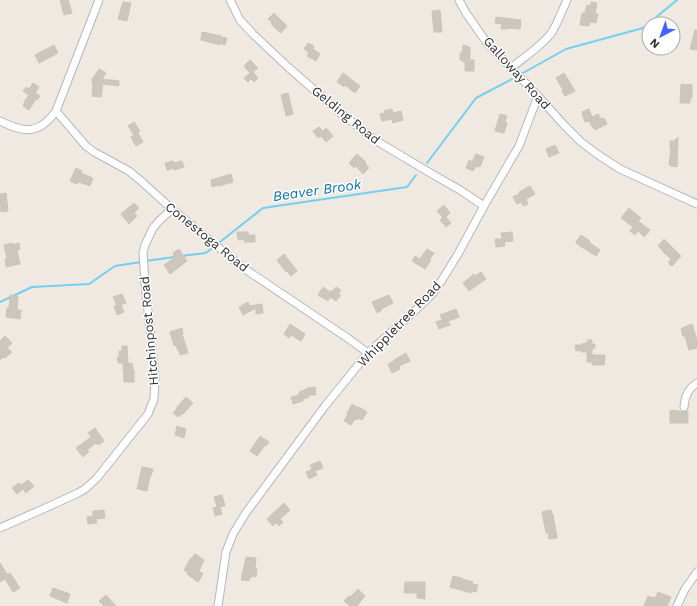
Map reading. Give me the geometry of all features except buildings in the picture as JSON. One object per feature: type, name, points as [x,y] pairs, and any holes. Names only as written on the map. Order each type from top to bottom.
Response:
[{"type":"street","points":[[0,121],[25,130],[37,128],[48,121],[56,111],[99,0]]},
{"type":"street","name":"Gelding Road","points":[[230,0],[237,16],[253,34],[343,115],[375,140],[460,190],[484,206]]},
{"type":"street","name":"Galloway Road","points":[[458,0],[487,43],[581,142],[620,169],[697,204]]},
{"type":"street","points":[[511,68],[551,33],[567,0]]},
{"type":"street","name":"Whippletree Road","points":[[218,606],[226,552],[233,534],[245,514],[325,406],[368,353],[420,306],[442,280],[519,146],[538,96]]},
{"type":"street","name":"Conestoga Road","points":[[56,111],[86,146],[129,171],[242,268],[368,353]]},
{"type":"street","name":"Hitchinpost Road","points":[[0,528],[85,489],[97,478],[148,414],[154,399],[155,380],[143,252],[153,228],[161,218],[172,209]]},
{"type":"street","points":[[684,407],[686,395],[697,383]]},
{"type":"street","points":[[677,606],[685,589],[697,572]]},
{"type":"waterway","name":"Beaver Brook","points":[[523,73],[566,49],[643,28],[677,0]]},
{"type":"waterway","name":"Beaver Brook","points":[[427,163],[476,98],[512,79]]},
{"type":"waterway","name":"Beaver Brook","points":[[181,256],[206,253],[263,208],[407,187],[416,175]]},
{"type":"waterway","name":"Beaver Brook","points":[[145,261],[175,257]]},
{"type":"waterway","name":"Beaver Brook","points":[[0,302],[32,287],[89,284],[115,266],[141,262]]}]
